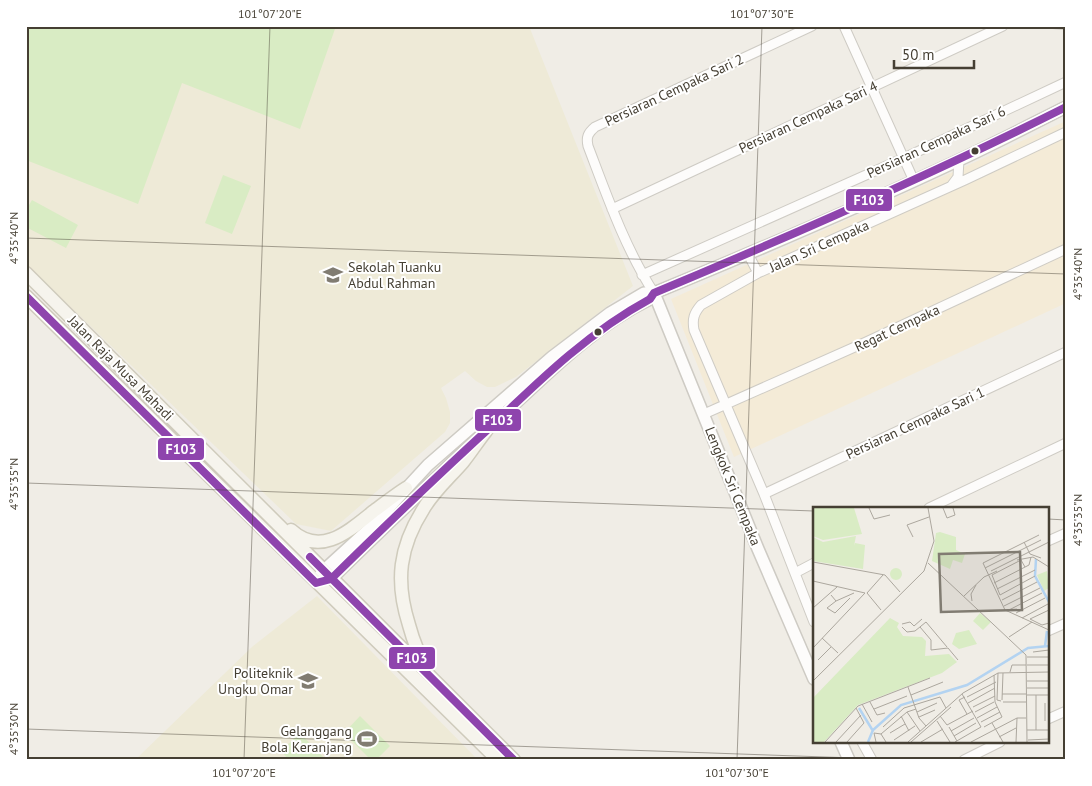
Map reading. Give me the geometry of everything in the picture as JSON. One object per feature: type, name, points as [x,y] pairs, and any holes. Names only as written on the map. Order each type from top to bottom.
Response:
[{"type":"main road","name":"Jalan Raja Musa Mahadi","points":[[26,273],[438,684],[504,758]]},
{"type":"main road","name":"Jalan Raja Musa Mahadi","points":[[26,296],[316,583],[504,758]]},
{"type":"main road","points":[[438,684],[420,656],[402,604],[400,586],[404,554],[410,536],[424,508],[439,488],[464,461],[486,431]]},
{"type":"main road","points":[[269,515],[276,516],[297,536],[308,541],[322,542],[347,532],[406,488]]},
{"type":"street","name":"Persiaran Cempaka Sari 2","points":[[654,293],[642,275],[612,208],[588,146],[586,139],[589,132],[604,123],[812,26]]},
{"type":"street","points":[[844,26],[914,181]]},
{"type":"street","name":"Persiaran Cempaka Sari 4","points":[[612,208],[1003,26]]},
{"type":"street","name":"Persiaran Cempaka Sari 6","points":[[642,275],[904,158],[1066,82]]},
{"type":"street","name":"Jalan Sri Cempaka","points":[[327,575],[406,488],[477,421],[588,328],[610,313],[644,293],[654,293],[914,181],[1066,106]]},
{"type":"street","name":"Jalan Sri Cempaka","points":[[726,404],[694,330],[695,312],[701,305],[758,273],[965,180],[1066,132]]},
{"type":"street","points":[[959,160],[971,171],[980,172]]},
{"type":"street","points":[[952,185],[958,178],[959,160]]},
{"type":"street","name":"Regat Cempaka","points":[[704,414],[866,342],[1066,249]]},
{"type":"street","points":[[748,254],[758,273]]},
{"type":"street","name":"Jalan Sri Cempaka","points":[[316,583],[486,431],[556,365],[619,317],[650,299],[654,293]]},
{"type":"street","name":"Lengkok Sri Cempaka","points":[[654,293],[758,549],[813,677]]},
{"type":"street","name":"Persiaran Cempaka Sari 1","points":[[764,494],[1066,352]]},
{"type":"street","points":[[726,404],[764,494],[813,620]]},
{"type":"street","points":[[931,507],[1066,444]]},
{"type":"street","points":[[1050,540],[1066,533]]},
{"type":"street","points":[[794,573],[813,564]]},
{"type":"street","points":[[1050,630],[1066,623]]},
{"type":"street","points":[[1050,718],[1066,711]]},
{"type":"street","points":[[842,744],[849,760]]},
{"type":"street","points":[[863,744],[872,760]]},
{"type":"street","points":[[964,760],[996,744]]},
{"type":"shaded area","name":"Sekolah Tuanku Abdul Rahman","points":[[26,26],[529,26],[633,286],[516,377],[495,387],[487,387],[476,381],[465,371],[441,388],[450,412],[450,423],[445,432],[331,531],[296,524],[26,264]]},
{"type":"shaded area","points":[[1066,121],[1066,303],[734,457],[671,299]]},
{"type":"shaded area","name":"Politeknik Ungku Omar","points":[[317,596],[478,760],[135,760],[253,646]]},
{"type":"green space","points":[[26,26],[336,26],[300,129],[182,83],[138,204],[26,160]]},
{"type":"green space","points":[[223,175],[251,186],[232,234],[205,223]]},
{"type":"green space","points":[[32,200],[78,225],[66,248],[26,227],[26,210]]},
{"type":"green space","name":"Gelanggang Bola Keranjang","points":[[360,716],[390,746],[376,760],[371,760],[344,733]]},
{"type":"green space","points":[[300,733],[324,758],[322,760],[289,760],[281,751]]},
{"type":"transit line","name":"F103","points":[[26,296],[316,583],[331,579],[433,480],[569,355],[608,325],[650,299],[654,293],[861,204],[964,157],[1066,107]]},
{"type":"transit line","name":"F103","points":[[310,557],[514,760]]},
{"type":"place","name":"Sekolah Tuanku Abdul Rahman","points":[[333,275]]},
{"type":"place","name":"Politeknik Ungku Omar","points":[[308,681]]},
{"type":"place","name":"Gelanggang Bola Keranjang","points":[[367,739]]}]
